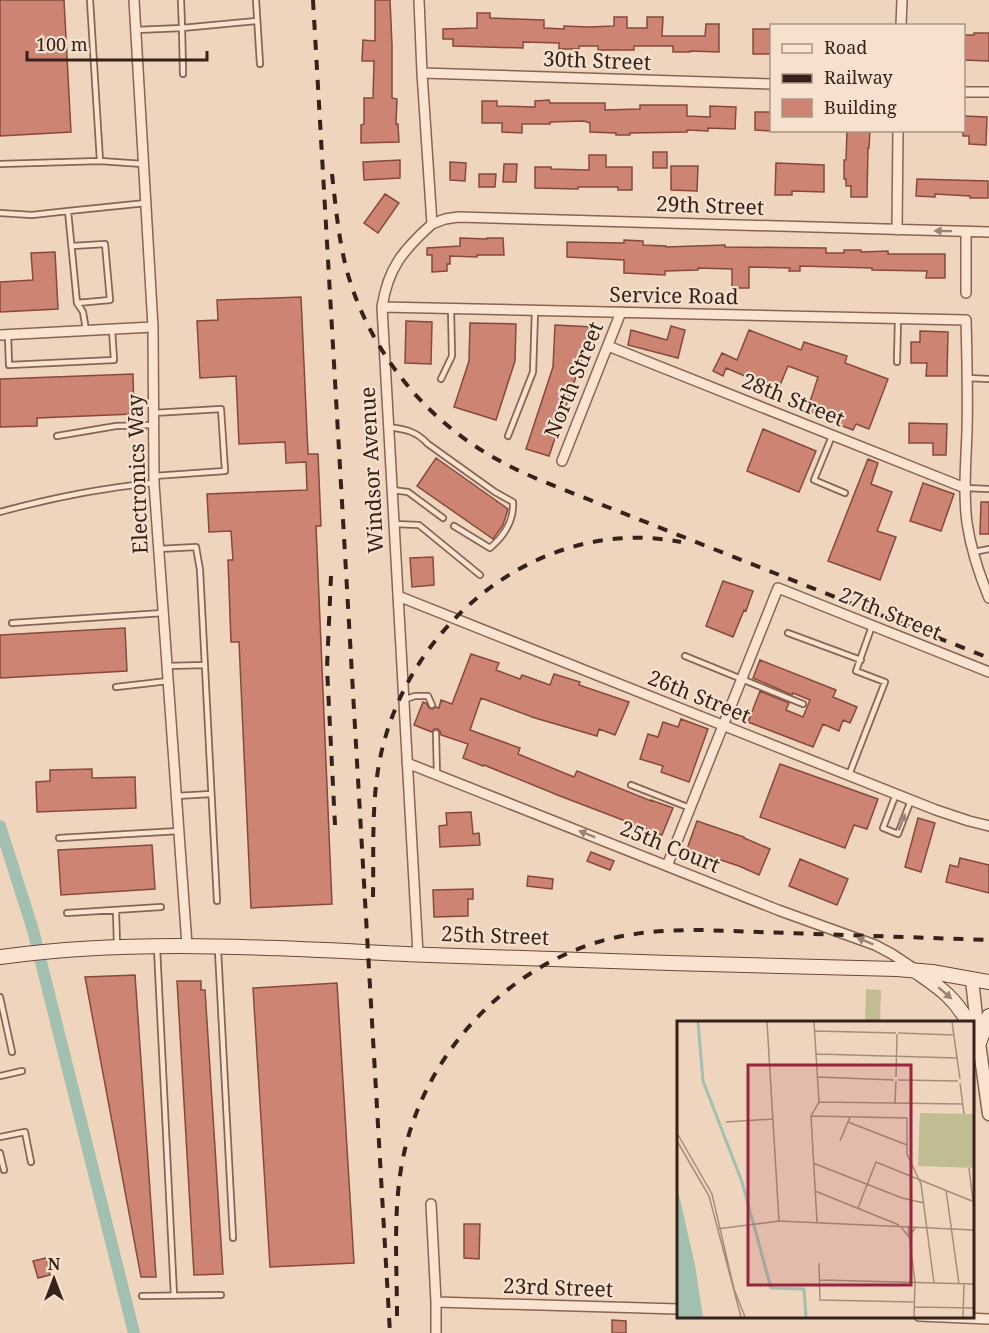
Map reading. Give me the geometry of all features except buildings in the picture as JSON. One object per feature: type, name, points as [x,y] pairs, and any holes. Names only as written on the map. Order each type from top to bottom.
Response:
[{"type":"main road","name":"25th Street","points":[[0,957],[51,950],[187,945],[916,970],[989,982]]},
{"type":"main road","points":[[916,970],[956,1003],[967,1021]]},
{"type":"main road","points":[[980,1046],[989,1016]]},
{"type":"street","name":"Electronics Way","points":[[134,0],[153,327],[154,480],[187,945]]},
{"type":"street","points":[[419,0],[432,224]]},
{"type":"street","points":[[901,24],[902,0]]},
{"type":"street","name":"30th Street","points":[[422,73],[770,84]]},
{"type":"street","points":[[965,92],[989,92]]},
{"type":"street","points":[[897,230],[898,132]]},
{"type":"street","name":"29th Street","points":[[432,224],[458,217],[989,232]]},
{"type":"street","name":"Windsor Avenue","points":[[418,954],[382,307],[387,282],[396,264],[414,240],[432,224]]},
{"type":"street","points":[[966,232],[966,293]]},
{"type":"street","name":"Service Road","points":[[382,307],[966,320],[968,378]]},
{"type":"street","name":"North Street","points":[[562,461],[621,312]]},
{"type":"street","points":[[4,335],[153,327]]},
{"type":"street","name":"28th Street","points":[[608,346],[965,488]]},
{"type":"street","points":[[968,378],[965,488],[967,521],[973,553],[978,570],[987,584],[989,598]]},
{"type":"street","name":"27th Street","points":[[741,680],[778,588],[989,672]]},
{"type":"street","name":"26th Street","points":[[398,596],[911,800],[989,826]]},
{"type":"street","points":[[667,866],[741,680]]},
{"type":"street","name":"25th Court","points":[[407,763],[778,910],[874,945],[916,970]]},
{"type":"street","points":[[972,980],[989,1114]]},
{"type":"street","points":[[431,1203],[436,1333]]},
{"type":"street","name":"23rd Street","points":[[436,1302],[677,1310]]},
{"type":"street","points":[[954,1318],[989,1319]]},
{"type":"lane","points":[[90,0],[100,161]]},
{"type":"lane","points":[[181,0],[183,74]]},
{"type":"lane","points":[[256,0],[260,64]]},
{"type":"lane","points":[[136,30],[257,21]]},
{"type":"lane","points":[[0,164],[100,161],[143,164]]},
{"type":"lane","points":[[0,213],[32,215],[146,203]]},
{"type":"lane","points":[[68,212],[77,303],[83,312],[86,330]]},
{"type":"lane","points":[[72,246],[105,244],[110,300],[77,303]]},
{"type":"lane","points":[[441,379],[452,356],[451,309]]},
{"type":"lane","points":[[508,436],[533,372],[535,310]]},
{"type":"lane","points":[[897,363],[898,319]]},
{"type":"lane","points":[[4,335],[9,365],[114,360],[112,329]]},
{"type":"lane","points":[[968,378],[989,379]]},
{"type":"lane","points":[[0,512],[37,501],[79,493],[225,471],[221,409],[153,413]]},
{"type":"lane","points":[[57,436],[116,426],[153,425]]},
{"type":"lane","points":[[388,427],[420,435],[428,444],[495,492],[513,501],[514,513],[500,540],[490,548],[454,526]]},
{"type":"lane","points":[[832,435],[814,480],[845,493]]},
{"type":"lane","points":[[965,488],[989,489]]},
{"type":"lane","points":[[392,490],[408,492],[444,518]]},
{"type":"lane","points":[[394,524],[419,525],[480,575]]},
{"type":"lane","points":[[158,549],[196,547],[200,570],[217,902]]},
{"type":"lane","points":[[973,553],[989,549]]},
{"type":"lane","points":[[12,623],[163,613]]},
{"type":"lane","points":[[849,775],[885,681],[856,671],[872,626]]},
{"type":"lane","points":[[788,633],[861,660]]},
{"type":"lane","points":[[685,656],[803,704]]},
{"type":"lane","points":[[167,666],[205,665]]},
{"type":"lane","points":[[116,687],[168,681]]},
{"type":"lane","points":[[404,700],[415,696],[428,696],[432,705]]},
{"type":"lane","points":[[436,733],[437,775]]},
{"type":"lane","points":[[631,785],[690,808]]},
{"type":"lane","points":[[176,796],[211,794]]},
{"type":"lane","points":[[896,794],[883,828],[898,834],[911,800]]},
{"type":"lane","points":[[58,838],[179,831]]},
{"type":"lane","points":[[67,914],[161,907]]},
{"type":"lane","points":[[116,910],[117,946]]},
{"type":"lane","points":[[156,946],[174,1296]]},
{"type":"lane","points":[[218,947],[233,1238]]},
{"type":"lane","points":[[0,997],[12,1052]]},
{"type":"lane","points":[[0,1076],[22,1071]]},
{"type":"lane","points":[[0,1137],[25,1132],[32,1162]]},
{"type":"lane","points":[[0,1153],[4,1170]]},
{"type":"lane","points":[[142,1296],[221,1295]]},
{"type":"shaded area","points":[[866,989],[881,990],[880,1021],[865,1021]]},
{"type":"waterway","points":[[0,826],[33,930],[134,1333]]},
{"type":"railway","points":[[313,0],[390,1333]]},
{"type":"railway","points":[[332,174],[343,253],[349,278],[368,326],[395,370],[412,390],[429,409],[469,442],[504,463],[542,481],[989,658]]},
{"type":"railway","points":[[373,897],[375,795],[381,754],[404,690],[429,649],[461,613],[498,582],[539,559],[584,544],[632,538],[681,542]]},
{"type":"railway","points":[[331,576],[327,668],[335,825]]},
{"type":"railway","points":[[397,1316],[398,1190],[405,1149],[416,1114],[432,1080],[451,1049],[474,1020],[501,995],[531,973],[563,955],[598,942],[662,931],[702,930],[989,940]]}]
